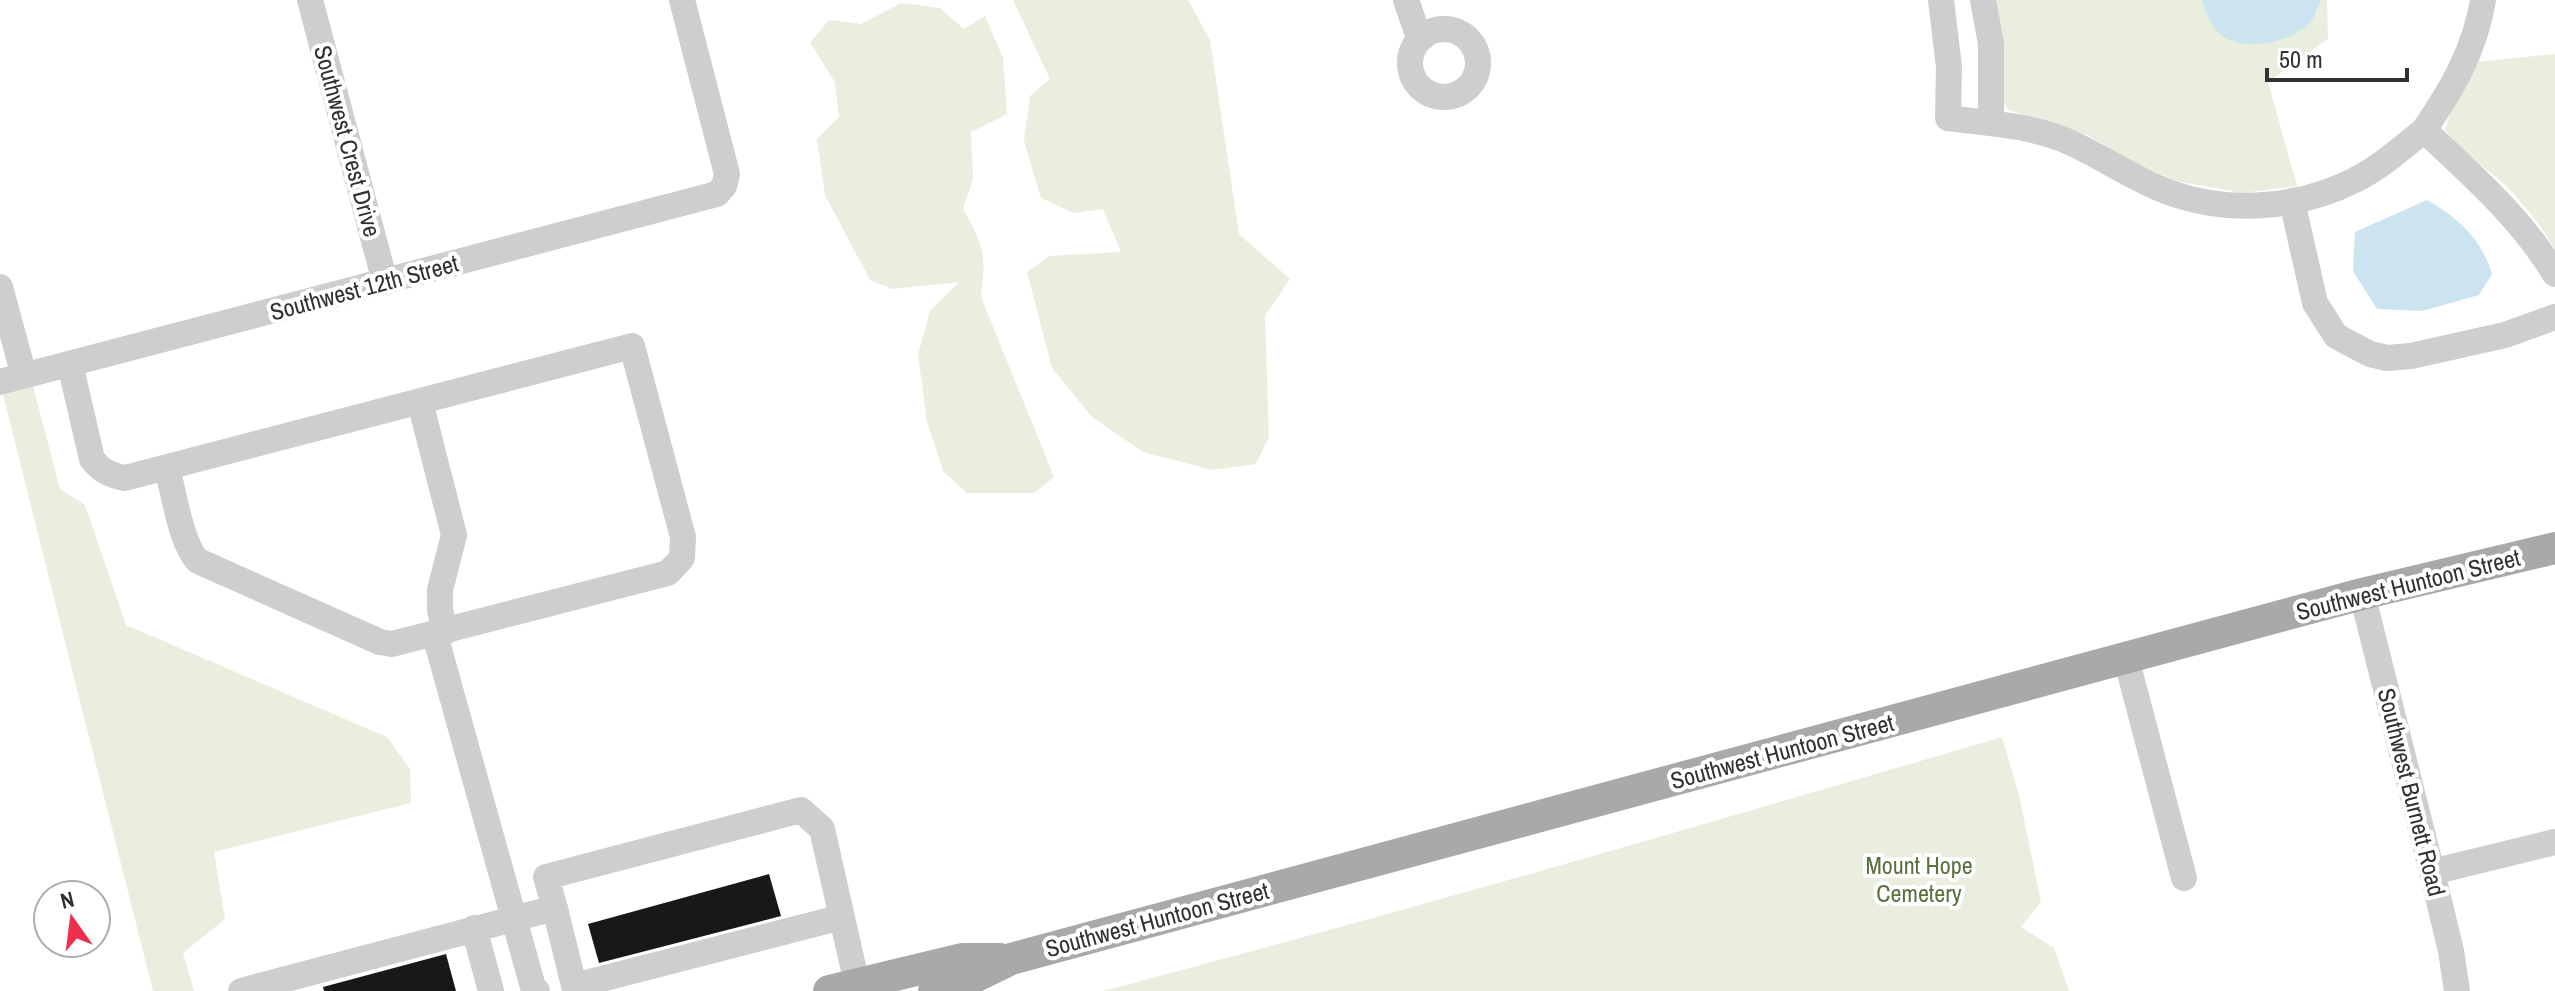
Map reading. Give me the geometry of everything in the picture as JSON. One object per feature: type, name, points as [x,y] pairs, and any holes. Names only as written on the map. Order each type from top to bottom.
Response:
[{"type":"main road","name":"Southwest Huntoon Street","points":[[934,991],[960,984],[1011,959],[2362,594],[2555,548]]},
{"type":"main road","name":"Southwest Huntoon Street","points":[[843,987],[962,959],[1011,959]]},
{"type":"street","name":"Southwest Crest Drive","points":[[310,0],[385,282]]},
{"type":"street","name":"Southwest 12th Street","points":[[12,379],[711,197],[724,186],[727,174],[682,0]]},
{"type":"street","points":[[1406,0],[1416,29],[1423,37]]},
{"type":"street","points":[[1941,0],[1948,55],[1948,118],[2029,128],[2062,139],[2175,195],[2197,201],[2255,205],[2321,194],[2355,180],[2389,159],[2424,130],[2466,61],[2480,22],[2483,0]]},
{"type":"street","points":[[1983,0],[1991,44],[1991,123]]},
{"type":"street","points":[[2424,130],[2503,206],[2555,274]]},
{"type":"street","points":[[2292,201],[2315,303],[2336,336],[2370,354],[2387,358],[2411,356],[2505,335],[2555,317]]},
{"type":"street","points":[[0,287],[12,379]]},
{"type":"street","points":[[70,364],[92,459],[110,475],[125,478],[632,346],[684,544],[682,558],[668,573],[400,644],[380,642],[198,561],[186,543],[167,468]]},
{"type":"street","points":[[420,402],[454,535],[440,590],[440,634],[534,990]]},
{"type":"street","name":"Southwest Burnett Road","points":[[2362,594],[2451,951],[2457,991]]},
{"type":"street","points":[[2126,658],[2184,878]]},
{"type":"street","points":[[842,917],[574,986],[546,877],[801,810],[822,829],[842,917],[843,987]]},
{"type":"street","points":[[2432,872],[2555,842]]},
{"type":"street","points":[[241,991],[555,908]]},
{"type":"street","points":[[474,928],[491,991]]},
{"type":"green space","points":[[1013,0],[1188,0],[1210,40],[1239,234],[1290,279],[1265,316],[1269,437],[1256,464],[1212,470],[1143,452],[1092,417],[1052,368],[1027,272],[1049,256],[1121,252],[1103,209],[1074,213],[1041,198],[1024,141],[1030,96],[1050,79]]},
{"type":"green space","points":[[1995,0],[2202,0],[2316,15],[2321,0],[2327,0],[2328,39],[2268,82],[2297,186],[2242,193],[2176,181],[2087,135],[2009,110],[2002,101],[2002,50]]},
{"type":"green space","points":[[901,3],[940,8],[964,29],[985,16],[1003,58],[1007,114],[971,132],[973,179],[963,209],[982,251],[984,271],[981,297],[1054,477],[1034,493],[967,493],[943,471],[927,422],[918,355],[930,311],[959,282],[892,289],[870,280],[825,195],[817,139],[839,117],[835,82],[810,43],[829,20],[861,24]]},
{"type":"green space","points":[[2555,54],[2555,249],[2512,192],[2445,130],[2476,62]]},
{"type":"green space","points":[[33,386],[60,489],[85,505],[126,625],[387,737],[410,769],[411,803],[214,852],[225,919],[183,953],[194,991],[153,991],[3,395]]},
{"type":"green space","name":"Mount Hope Cemetery","points":[[2002,737],[2019,795],[2041,902],[2021,927],[2054,948],[2069,991],[1103,991],[1553,867]]},
{"type":"water","points":[[2202,0],[2321,0],[2314,17],[2301,30],[2273,42],[2252,44],[2233,41],[2219,33]]},
{"type":"water","points":[[2427,200],[2467,230],[2482,250],[2492,274],[2479,295],[2422,311],[2377,309],[2353,271],[2355,232]]},
{"type":"building","points":[[769,874],[781,916],[599,963],[588,924]]},
{"type":"building","points":[[446,954],[456,991],[324,991],[323,987]]}]
